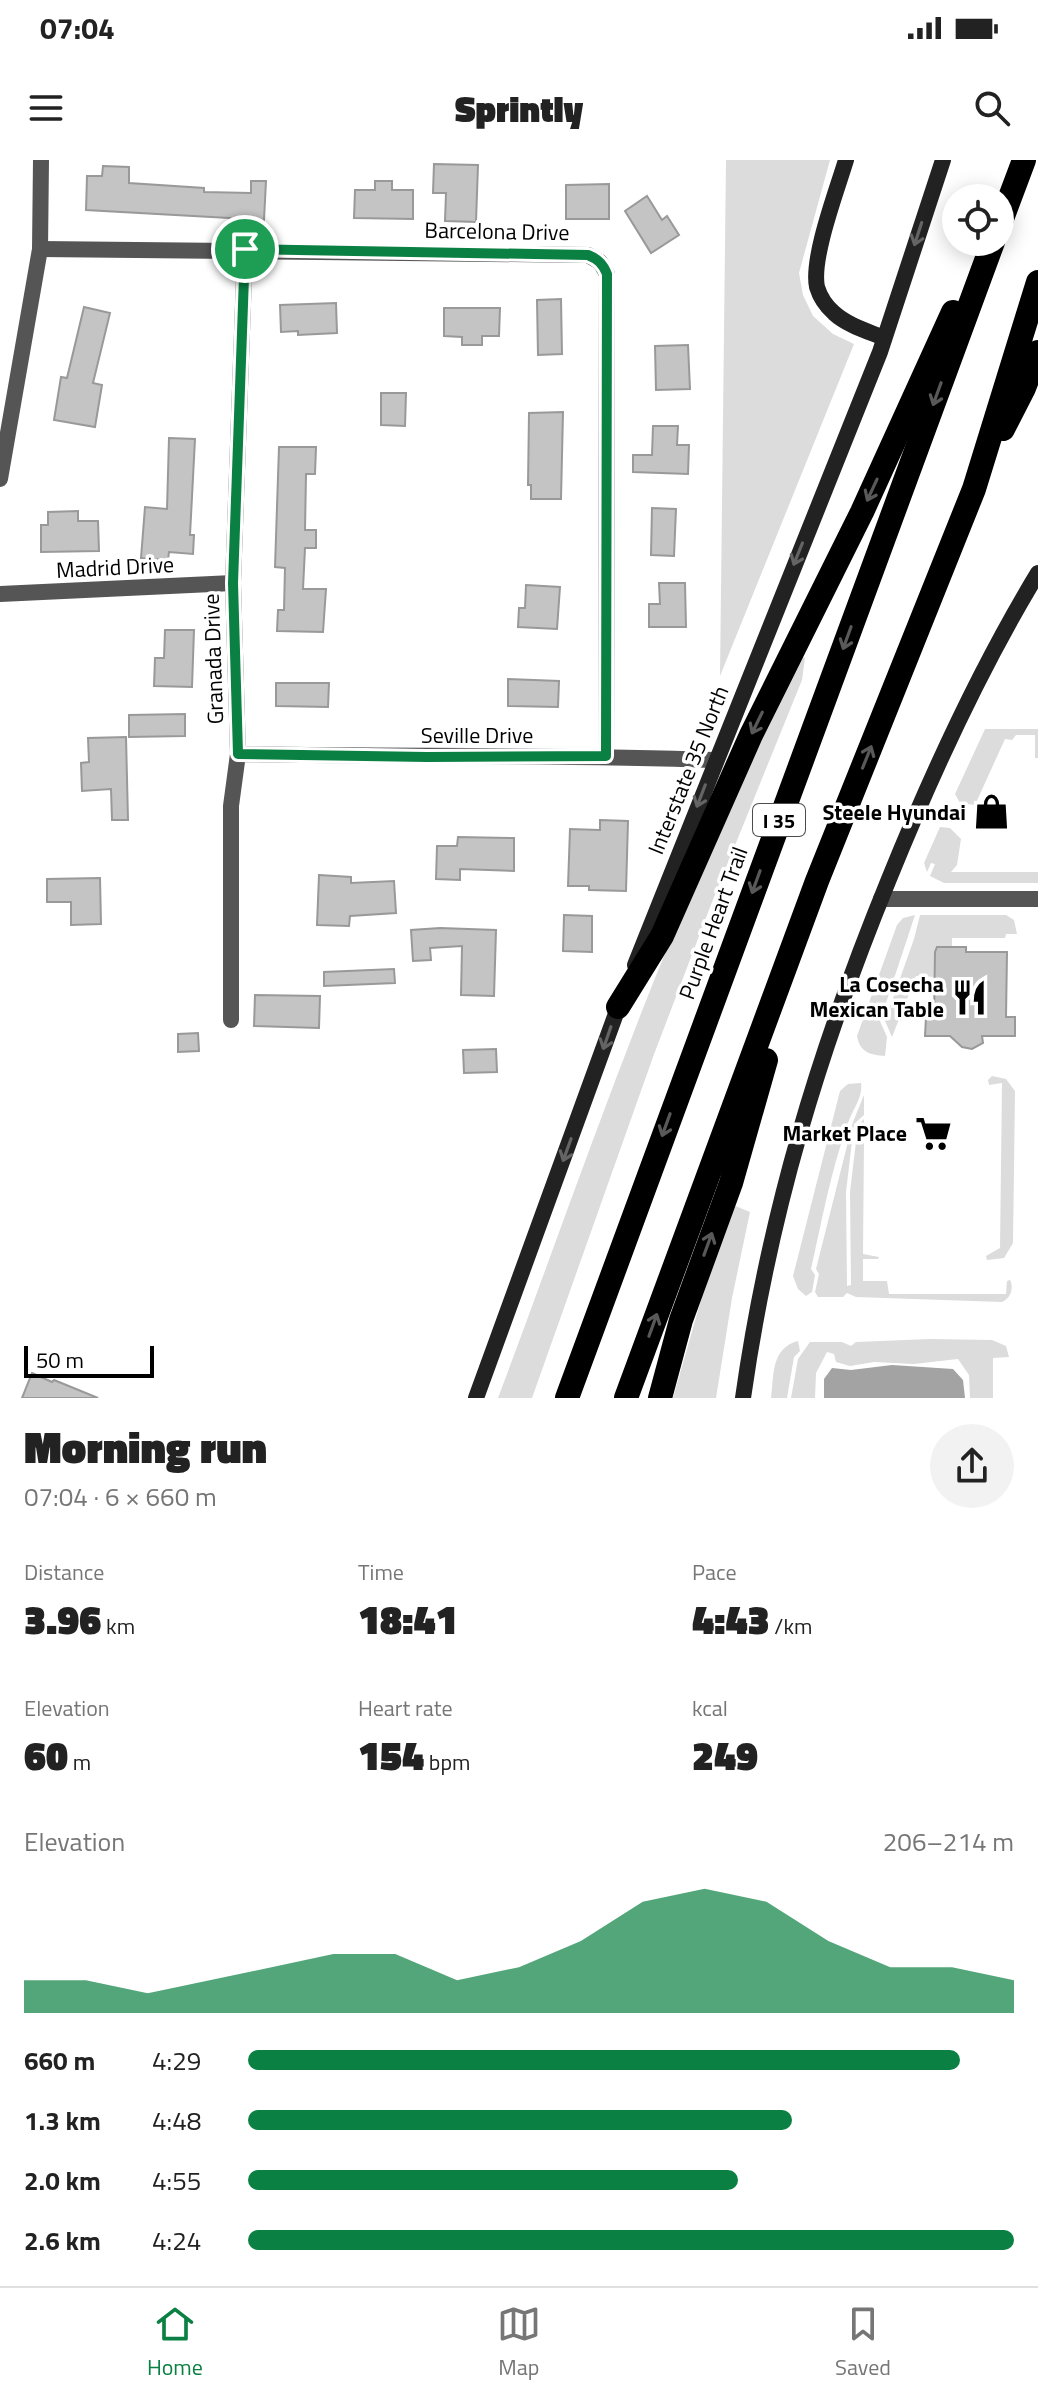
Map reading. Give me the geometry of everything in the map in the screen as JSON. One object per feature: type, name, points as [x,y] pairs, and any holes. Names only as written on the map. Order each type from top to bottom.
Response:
[{"type":"highway","points":[[1014,185],[1024,160]]},
{"type":"highway","points":[[618,1007],[662,936],[751,735],[862,512],[944,329],[983,256]]},
{"type":"highway","name":"Purple Heart Trail","points":[[567,1398],[985,256]]},
{"type":"highway","name":"I 35","points":[[626,1398],[817,881],[974,489],[1038,282]]},
{"type":"highway","points":[[974,489],[1024,388],[1038,352]]},
{"type":"highway","points":[[660,1398],[681,1320],[731,1183],[817,881]]},
{"type":"main road","points":[[846,160],[821,246],[817,286],[823,301],[835,315],[884,338]]},
{"type":"main road","name":"Interstate 35 North","points":[[476,1398],[618,1007],[884,338],[943,160]]},
{"type":"main road","points":[[743,1398],[765,1264],[794,1146],[833,1023],[923,795],[988,658],[1038,573]]},
{"type":"street","points":[[0,479],[40,249],[41,160]]},
{"type":"street","name":"Barcelona Drive","points":[[40,249],[245,249],[588,255],[595,258],[607,274],[606,756]]},
{"type":"street","name":"Granada Drive","points":[[231,1020],[231,806],[238,754],[233,583],[245,249]]},
{"type":"street","name":"Madrid Drive","points":[[0,594],[233,583]]},
{"type":"street","name":"Seville Drive","points":[[238,754],[606,756],[715,760]]},
{"type":"street","points":[[881,899],[1038,899]]},
{"type":"shaded area","points":[[726,160],[830,160],[799,273],[803,295],[813,316],[833,334],[854,344],[720,676]]},
{"type":"shaded area","points":[[802,657],[805,658],[802,680],[653,1057],[532,1398],[498,1398],[668,946],[720,825]]},
{"type":"shaded area","points":[[985,729],[1038,729],[1038,758],[1035,758],[1035,735],[1016,735],[1012,740],[1005,739],[975,805],[960,803],[955,794]]},
{"type":"shaded area","points":[[940,827],[950,828],[961,839],[957,865],[951,872],[1038,872],[1038,883],[944,883],[930,876],[935,864],[931,863],[927,872],[924,863]]},
{"type":"shaded area","points":[[915,915],[880,1021],[887,1037],[885,1056],[871,1054],[863,1050],[857,1036],[897,925],[903,918]]},
{"type":"shaded area","points":[[920,915],[1006,915],[1014,920],[1017,934],[1006,934],[1005,938],[952,938],[952,952],[935,952],[935,977],[916,976],[892,1037],[885,1021]]},
{"type":"shaded area","points":[[992,1076],[1006,1079],[1015,1091],[1013,1243],[1004,1258],[987,1260],[986,1256],[1000,1248],[1002,1083],[989,1085],[988,1080]]},
{"type":"shaded area","points":[[861,1083],[859,1098],[832,1177],[811,1269],[815,1275],[812,1292],[806,1296],[798,1289],[793,1276],[840,1091],[848,1084]]},
{"type":"shaded area","points":[[864,1095],[864,1115],[854,1124],[846,1192],[847,1286],[851,1285],[850,1192],[858,1125],[864,1119],[864,1128],[877,1137],[875,1142],[864,1138],[863,1254],[879,1257],[863,1259],[863,1281],[887,1281],[889,1294],[1006,1294],[1007,1281],[1010,1280],[1012,1286],[1008,1298],[1002,1302],[856,1297],[847,1293],[843,1297],[818,1297],[815,1292],[819,1274],[816,1269],[853,1122]]},
{"type":"shaded area","points":[[733,1205],[750,1212],[716,1398],[673,1398],[703,1293]]},
{"type":"shaded area","points":[[992,1340],[1006,1346],[1009,1357],[993,1358],[993,1398],[970,1398],[969,1375],[958,1359],[914,1364],[874,1362],[850,1366],[836,1362],[834,1354],[827,1352],[816,1373],[815,1398],[791,1398],[798,1359],[810,1342],[842,1342],[851,1346],[856,1342]]},
{"type":"shaded area","points":[[798,1341],[800,1351],[794,1357],[787,1398],[771,1398],[778,1356]]},
{"type":"shaded area","points":[[892,1365],[953,1369],[963,1380],[965,1398],[824,1398],[824,1379],[832,1368],[851,1370]]},
{"type":"building","points":[[434,164],[478,165],[476,222],[445,221],[446,193],[433,193]]},
{"type":"building","points":[[103,166],[129,167],[129,183],[204,188],[204,192],[251,193],[251,181],[266,181],[264,220],[86,210],[87,176],[102,176]]},
{"type":"building","points":[[375,181],[392,181],[392,190],[413,190],[413,219],[354,218],[355,190],[375,190]]},
{"type":"building","points":[[609,184],[609,219],[566,219],[566,185]]},
{"type":"building","points":[[647,196],[662,220],[667,216],[679,235],[651,253],[625,211]]},
{"type":"building","points":[[561,299],[562,354],[538,355],[537,300]]},
{"type":"building","points":[[336,303],[337,333],[298,335],[298,331],[281,332],[280,305]]},
{"type":"building","points":[[84,307],[110,313],[93,383],[102,385],[95,427],[54,420],[61,377],[67,378]]},
{"type":"building","points":[[444,308],[500,308],[499,336],[482,336],[482,345],[462,345],[462,337],[444,336]]},
{"type":"building","points":[[688,345],[690,389],[656,390],[655,346]]},
{"type":"building","points":[[381,393],[406,393],[405,426],[381,425]]},
{"type":"building","points":[[563,412],[561,499],[531,499],[531,485],[528,485],[529,413]]},
{"type":"building","points":[[653,426],[678,426],[677,445],[689,445],[688,474],[633,472],[633,455],[652,455]]},
{"type":"building","points":[[169,438],[195,439],[190,535],[194,535],[193,554],[169,552],[168,560],[141,558],[145,507],[167,509]]},
{"type":"building","points":[[279,447],[316,447],[315,474],[306,474],[305,530],[316,530],[316,548],[305,548],[303,589],[326,589],[323,632],[277,631],[278,610],[284,610],[285,568],[275,567]]},
{"type":"building","points":[[652,508],[676,509],[674,556],[651,555]]},
{"type":"building","points":[[78,511],[78,521],[98,521],[99,551],[41,552],[41,525],[48,525],[48,512]]},
{"type":"building","points":[[659,583],[685,583],[686,627],[649,627],[649,604],[660,604]]},
{"type":"building","points":[[526,585],[560,587],[557,629],[518,627],[519,608],[525,608]]},
{"type":"building","points":[[165,630],[194,630],[192,687],[154,686],[155,658],[164,658]]},
{"type":"building","points":[[508,679],[559,681],[558,707],[508,706]]},
{"type":"building","points":[[276,683],[329,683],[328,707],[276,706]]},
{"type":"building","points":[[185,714],[185,736],[129,737],[129,715]]},
{"type":"building","points":[[126,737],[128,820],[112,820],[111,789],[82,791],[81,763],[89,762],[88,738]]},
{"type":"building","points":[[600,820],[628,821],[626,891],[568,886],[570,829],[600,830]]},
{"type":"building","points":[[458,837],[514,838],[514,871],[460,869],[460,880],[436,879],[437,846],[457,846]]},
{"type":"building","points":[[319,875],[351,877],[351,883],[394,881],[396,913],[350,916],[349,926],[317,925]]},
{"type":"building","points":[[100,878],[101,924],[71,925],[71,902],[47,902],[47,879]]},
{"type":"building","points":[[564,915],[592,916],[592,952],[563,951]]},
{"type":"building","points":[[411,930],[496,930],[494,996],[461,995],[462,946],[430,948],[431,960],[413,961]]},
{"type":"building","name":"La Cosecha Mexican Table","points":[[937,947],[966,947],[966,952],[1007,952],[1006,1017],[1015,1017],[1015,1036],[982,1036],[983,1043],[972,1049],[962,1047],[950,1036],[925,1036],[926,1017],[934,1017]]},
{"type":"building","points":[[394,969],[395,983],[324,986],[324,972]]},
{"type":"building","points":[[255,995],[320,996],[319,1028],[254,1026]]},
{"type":"building","points":[[198,1033],[199,1051],[178,1052],[178,1034]]},
{"type":"building","points":[[496,1049],[497,1072],[464,1073],[463,1050]]},
{"type":"building","points":[[32,1373],[52,1382],[54,1380],[98,1398],[22,1398]]},
{"type":"place","name":"Steele Hyundai","points":[[992,812]]},
{"type":"place","name":"La Cosecha Mexican Table","points":[[970,997]]},
{"type":"place","name":"Market Place","points":[[933,1133]]},
{"type":"route","points":[[245,249],[588,255],[600,262],[607,274],[606,756],[238,754],[233,583],[245,249]]}]
